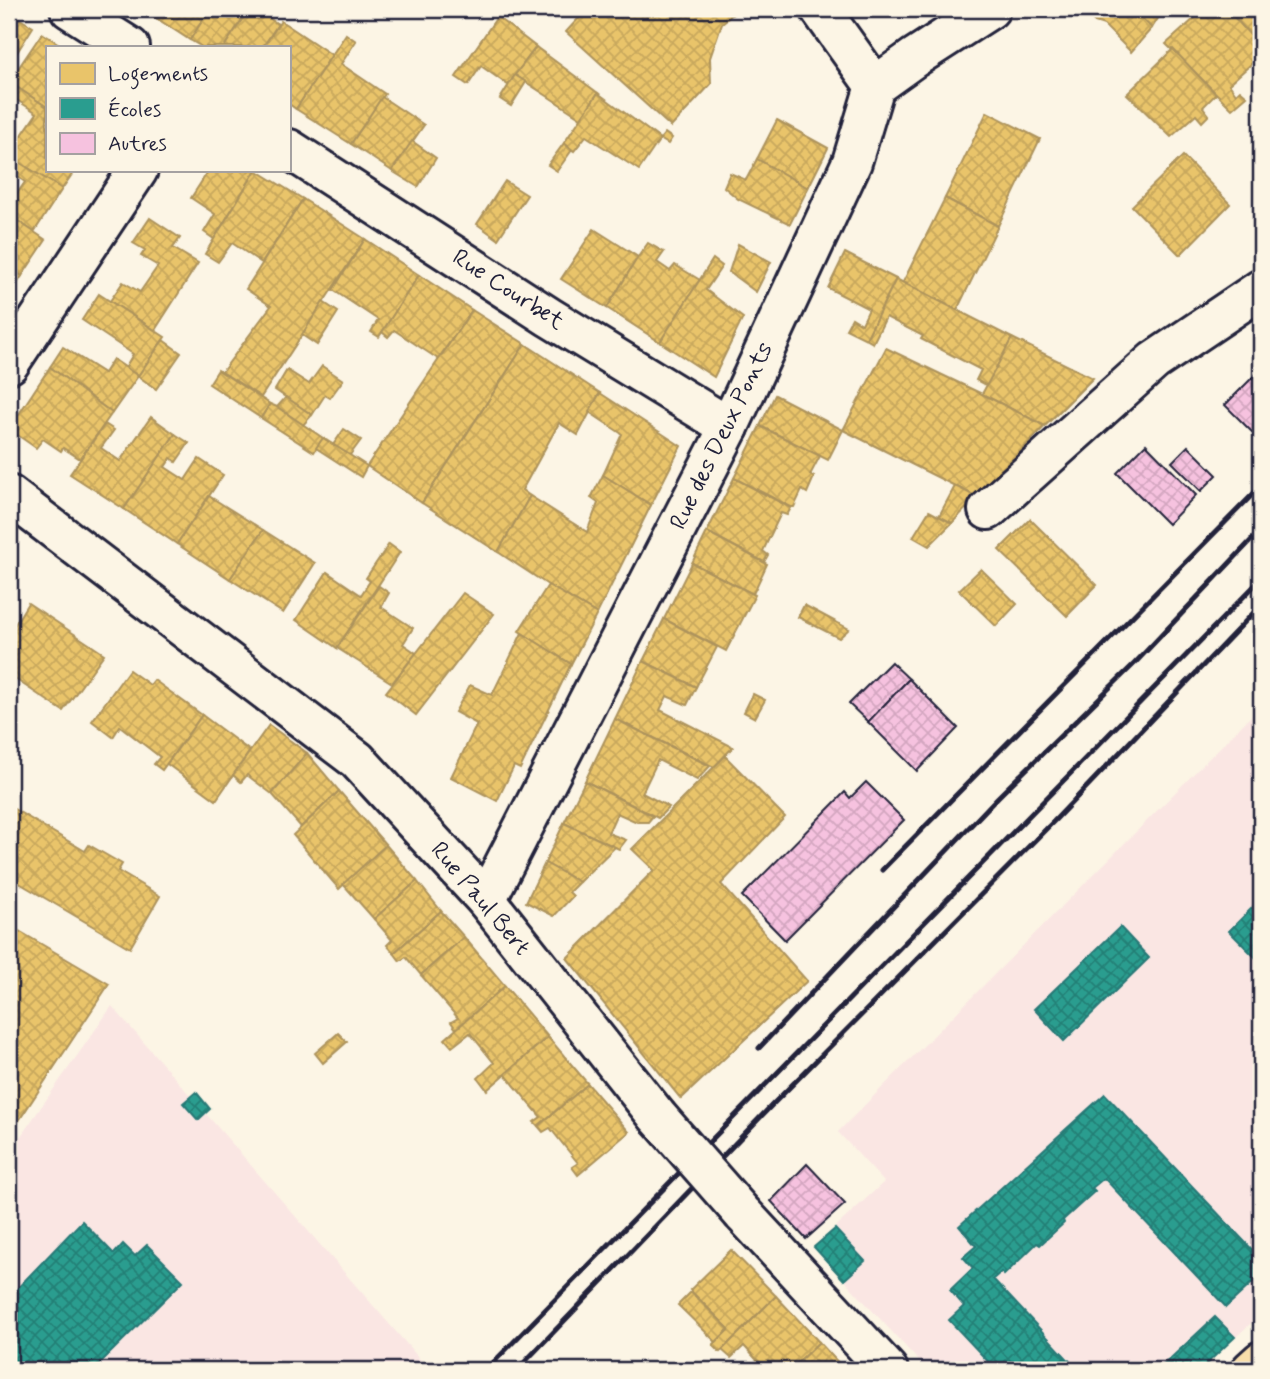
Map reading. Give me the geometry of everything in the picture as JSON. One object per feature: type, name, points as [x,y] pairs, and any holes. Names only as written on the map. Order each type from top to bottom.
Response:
[{"type":"main road","points":[[1251,1370],[1261,1361]]},
{"type":"street","points":[[70,9],[128,46]]},
{"type":"street","points":[[820,9],[875,86],[990,9]]},
{"type":"street","name":"Rue des Deux Ponts","points":[[486,900],[729,427],[852,162],[875,86]]},
{"type":"street","name":"Rue Courbet","points":[[290,150],[549,317],[729,427]]},
{"type":"street","points":[[9,364],[137,172]]},
{"type":"street","points":[[988,509],[1154,361],[1261,289]]},
{"type":"street","name":"Rue Paul Bert","points":[[9,495],[357,760],[486,900],[657,1116],[743,1214],[888,1370]]},
{"type":"shaded area","points":[[1261,706],[1261,1314],[1200,1370],[927,1370],[814,1247],[884,1182],[838,1132]]},
{"type":"shaded area","points":[[112,1006],[425,1365],[420,1370],[9,1370],[9,1134],[18,1140]]},
{"type":"building: Logements","points":[[150,9],[210,9],[190,40],[147,12]]},
{"type":"building: Logements","points":[[210,9],[249,9],[225,46],[200,46],[190,40]]},
{"type":"building: Logements","points":[[249,9],[258,9],[278,24],[264,46],[225,46]]},
{"type":"building: Logements","points":[[587,9],[739,9],[722,23],[710,58],[711,84],[671,127],[566,32]]},
{"type":"building: Logements","points":[[1081,9],[1132,9],[1152,28],[1131,52],[1104,25],[1095,22]]},
{"type":"building: Logements","points":[[1132,9],[1164,9],[1152,28]]},
{"type":"building: Logements","points":[[1205,9],[1227,9],[1261,47],[1261,61],[1258,58],[1229,84],[1236,94],[1240,90],[1247,96],[1232,109],[1166,44]]},
{"type":"building: Logements","points":[[1227,9],[1261,9],[1261,47]]},
{"type":"building: Logements","points":[[9,12],[33,27],[9,65]]},
{"type":"building: Logements","points":[[497,17],[536,47],[508,85],[481,66],[468,85],[456,77]]},
{"type":"building: Logements","points":[[281,21],[332,55],[296,109],[290,105],[290,46],[264,46]]},
{"type":"building: Logements","points":[[42,33],[62,46],[46,46],[46,106],[9,82]]},
{"type":"building: Logements","points":[[346,34],[356,41],[341,64],[385,94],[351,144],[296,109]]},
{"type":"building: Logements","points":[[536,47],[598,93],[581,118],[515,75]]},
{"type":"building: Logements","points":[[1173,49],[1216,94],[1203,107],[1209,115],[1202,122],[1196,115],[1171,137],[1127,94]]},
{"type":"building: Logements","points":[[515,75],[526,82],[511,106],[500,99]]},
{"type":"building: Logements","points":[[9,82],[46,106],[46,172],[74,172],[62,189],[9,156],[9,145],[13,148],[37,113],[9,95]]},
{"type":"building: Logements","points":[[598,93],[660,139],[639,170],[586,136],[574,151],[564,143]]},
{"type":"building: Logements","points":[[382,97],[424,125],[392,171],[351,144]]},
{"type":"building: Logements","points":[[987,112],[1040,139],[998,226],[945,198]]},
{"type":"building: Logements","points":[[777,120],[828,148],[808,188],[757,159]]},
{"type":"building: Logements","points":[[665,133],[672,138],[668,144],[660,139]]},
{"type":"building: Logements","points":[[412,141],[436,158],[418,187],[392,171]]},
{"type":"building: Logements","points":[[564,143],[572,150],[557,171],[548,165]]},
{"type":"building: Logements","points":[[9,156],[62,189],[34,232],[9,215],[9,191],[16,195],[25,182],[9,171]]},
{"type":"building: Logements","points":[[1183,156],[1230,204],[1180,255],[1132,206]]},
{"type":"building: Logements","points":[[757,159],[808,188],[790,224],[738,199],[724,187],[730,173],[746,180]]},
{"type":"building: Logements","points":[[208,172],[255,172],[214,239],[204,232],[215,214],[191,198]]},
{"type":"building: Logements","points":[[255,172],[259,172],[303,199],[262,263],[232,243],[218,262],[205,254]]},
{"type":"building: Logements","points":[[505,181],[527,195],[498,239],[477,224]]},
{"type":"building: Logements","points":[[945,198],[998,226],[957,310],[903,282]]},
{"type":"building: Logements","points":[[303,199],[365,239],[261,397],[222,372],[271,306],[246,289]]},
{"type":"building: Logements","points":[[9,215],[46,240],[22,276],[9,268]]},
{"type":"building: Logements","points":[[150,218],[180,238],[173,248],[198,263],[155,330],[110,301],[123,282],[140,292],[158,266],[141,256],[145,250],[133,243]]},
{"type":"building: Logements","points":[[594,229],[638,257],[607,308],[561,279]]},
{"type":"building: Logements","points":[[365,239],[419,275],[379,337],[371,332],[378,320],[333,290]]},
{"type":"building: Logements","points":[[648,243],[664,252],[657,262],[670,271],[675,265],[700,280],[660,342],[607,308]]},
{"type":"building: Logements","points":[[738,244],[771,262],[756,292],[729,272]]},
{"type":"building: Logements","points":[[845,253],[896,279],[866,339],[846,329],[852,318],[862,324],[869,309],[828,288]]},
{"type":"building: Logements","points":[[713,259],[722,266],[706,290],[743,318],[714,377],[660,342]]},
{"type":"building: Logements","points":[[9,268],[22,276],[9,296]]},
{"type":"building: Logements","points":[[419,275],[472,310],[438,359],[394,330],[388,337],[382,332]]},
{"type":"building: Logements","points":[[896,279],[1012,338],[987,386],[976,380],[981,370],[921,339],[923,336],[886,317],[873,343],[866,339]]},
{"type":"building: Logements","points":[[99,294],[165,337],[138,376],[125,368],[133,354],[82,320]]},
{"type":"building: Logements","points":[[323,302],[338,312],[317,345],[302,335]]},
{"type":"building: Logements","points":[[472,310],[525,344],[422,503],[367,466]]},
{"type":"building: Logements","points":[[1012,338],[1093,378],[1045,426],[982,394]]},
{"type":"building: Logements","points":[[163,340],[181,353],[156,389],[138,376]]},
{"type":"building: Logements","points":[[525,344],[600,393],[578,435],[559,423],[522,490],[530,496],[498,552],[422,503]]},
{"type":"building: Logements","points":[[63,347],[104,373],[113,359],[138,376],[112,413],[50,367]]},
{"type":"building: Logements","points":[[886,348],[1045,426],[977,497],[843,430]]},
{"type":"building: Logements","points":[[322,366],[343,380],[330,398],[325,395],[312,415],[275,390],[287,370],[309,384]]},
{"type":"building: Logements","points":[[50,367],[112,413],[80,459],[43,439],[36,448],[9,429]]},
{"type":"building: Logements","points":[[218,370],[270,404],[261,418],[209,384]]},
{"type":"building: Logements","points":[[600,393],[681,446],[651,505],[603,475],[622,434],[589,412]]},
{"type":"building: Logements","points":[[775,395],[843,430],[828,460],[760,426]]},
{"type":"building: Logements","points":[[286,397],[312,415],[303,425],[277,407]]},
{"type":"building: Logements","points":[[270,404],[323,438],[314,452],[261,418]]},
{"type":"building: Logements","points":[[151,417],[175,434],[124,509],[70,474],[105,424],[114,430],[101,448],[120,461]]},
{"type":"building: Logements","points":[[760,426],[820,456],[810,475],[814,477],[807,493],[802,490],[794,507],[734,478]]},
{"type":"building: Logements","points":[[344,429],[361,440],[350,455],[333,445]]},
{"type":"building: Logements","points":[[175,434],[189,443],[176,462],[171,458],[165,467],[185,480],[199,459],[223,475],[177,544],[124,509]]},
{"type":"building: Logements","points":[[323,438],[367,466],[361,477],[316,448]]},
{"type":"building: Logements","points":[[603,475],[651,505],[597,614],[498,552],[530,496],[587,532],[598,503],[591,498]]},
{"type":"building: Logements","points":[[734,478],[791,508],[787,515],[781,513],[763,551],[768,555],[764,562],[707,532]]},
{"type":"building: Logements","points":[[955,486],[977,497],[952,523],[939,516]]},
{"type":"building: Logements","points":[[209,496],[263,530],[230,579],[177,544]]},
{"type":"building: Logements","points":[[929,511],[952,523],[929,546],[913,537]]},
{"type":"building: Logements","points":[[1030,519],[1097,585],[1067,616],[999,550]]},
{"type":"building: Logements","points":[[263,530],[315,563],[283,613],[230,579]]},
{"type":"building: Logements","points":[[707,532],[767,564],[753,594],[692,563]]},
{"type":"building: Logements","points":[[389,544],[400,552],[337,648],[296,620],[327,572],[361,595],[370,581],[366,578]]},
{"type":"building: Logements","points":[[692,563],[755,595],[726,651],[664,619]]},
{"type":"building: Logements","points":[[981,569],[1017,604],[996,626],[959,590]]},
{"type":"building: Logements","points":[[548,585],[597,614],[571,664],[519,631]]},
{"type":"building: Logements","points":[[379,586],[389,593],[381,607],[413,628],[403,644],[416,653],[392,683],[337,648]]},
{"type":"building: Logements","points":[[463,593],[494,614],[416,715],[386,692]]},
{"type":"building: Logements","points":[[28,603],[104,654],[63,711],[9,675],[9,634]]},
{"type":"building: Logements","points":[[804,605],[849,629],[839,638],[798,617]]},
{"type":"building: Logements","points":[[664,619],[717,647],[696,687],[643,661]]},
{"type":"building: Logements","points":[[522,633],[571,664],[520,769],[514,766],[497,801],[451,777],[477,724],[455,712],[470,685],[492,695]]},
{"type":"building: Logements","points":[[643,661],[696,687],[687,705],[667,696],[660,710],[733,747],[714,767],[615,719]]},
{"type":"building: Logements","points":[[129,670],[150,685],[154,680],[202,715],[162,770],[154,764],[160,757],[120,726],[113,737],[92,721]]},
{"type":"building: Logements","points":[[753,694],[765,700],[755,718],[744,712]]},
{"type":"building: Logements","points":[[202,715],[250,751],[216,800],[167,764]]},
{"type":"building: Logements","points":[[615,719],[710,766],[697,780],[658,760],[642,793],[669,807],[658,818],[585,781]]},
{"type":"building: Logements","points":[[269,725],[307,753],[272,794],[247,775],[241,782],[233,775]]},
{"type":"building: Logements","points":[[307,753],[339,791],[301,827],[272,794]]},
{"type":"building: Logements","points":[[725,756],[785,817],[721,884],[807,981],[681,1099],[567,958],[654,870],[632,849]]},
{"type":"building: Logements","points":[[585,781],[653,816],[648,822],[637,822],[617,813],[608,833],[626,840],[619,849],[564,823]]},
{"type":"building: Logements","points":[[339,791],[386,845],[339,889],[293,835]]},
{"type":"building: Logements","points":[[9,806],[85,851],[89,845],[122,864],[118,871],[160,896],[130,948],[9,877]]},
{"type":"building: Logements","points":[[564,823],[615,847],[579,882],[545,863]]},
{"type":"building: Logements","points":[[386,845],[417,881],[374,919],[343,884]]},
{"type":"building: Logements","points":[[545,863],[579,882],[569,892],[573,896],[554,916],[526,902]]},
{"type":"building: Logements","points":[[417,881],[441,911],[394,953],[387,945],[392,940],[374,919]]},
{"type":"building: Logements","points":[[441,911],[464,937],[421,975],[406,957],[400,961],[394,953]]},
{"type":"building: Logements","points":[[9,925],[109,984],[12,1131],[9,1129]]},
{"type":"building: Logements","points":[[464,937],[505,986],[456,1029],[451,1022],[458,1018],[421,975]]},
{"type":"building: Logements","points":[[505,986],[548,1037],[487,1090],[478,1078],[494,1063],[470,1033],[452,1047],[445,1039]]},
{"type":"building: Logements","points":[[338,1033],[347,1042],[323,1063],[315,1053]]},
{"type":"building: Logements","points":[[548,1037],[588,1084],[538,1126],[534,1122],[541,1117],[505,1074]]},
{"type":"building: Logements","points":[[588,1084],[629,1132],[578,1175],[572,1167],[578,1163],[550,1128],[543,1132],[538,1126]]},
{"type":"building: Logements","points":[[731,1250],[776,1296],[720,1352],[713,1345],[729,1329],[690,1290]]},
{"type":"building: Logements","points":[[691,1292],[729,1329],[716,1342],[678,1305]]},
{"type":"building: Logements","points":[[776,1296],[819,1342],[790,1370],[766,1370],[744,1346],[731,1358],[722,1350]]},
{"type":"building: Logements","points":[[819,1342],[845,1370],[790,1370]]},
{"type":"building: Écoles","points":[[1261,899],[1261,963],[1229,931]]},
{"type":"building: Écoles","points":[[1120,927],[1149,958],[1064,1041],[1034,1009]]},
{"type":"building: Écoles","points":[[196,1092],[210,1109],[198,1120],[183,1103]]},
{"type":"building: Écoles","points":[[1105,1094],[1261,1259],[1261,1275],[1226,1307],[1104,1178],[1092,1188],[1095,1191],[1040,1245],[1037,1243],[1004,1275],[1001,1272],[993,1279],[1078,1370],[996,1370],[949,1320],[964,1306],[950,1290],[973,1268],[963,1257],[976,1246],[959,1226]]},
{"type":"building: Écoles","points":[[82,1221],[114,1254],[123,1244],[135,1256],[147,1245],[183,1281],[93,1370],[9,1370],[9,1297]]},
{"type":"building: Écoles","points":[[835,1229],[865,1261],[844,1280],[814,1247]]},
{"type":"building: Écoles","points":[[1215,1317],[1235,1337],[1200,1370],[1158,1370]]},
{"type":"building: Autres","points":[[1261,369],[1261,437],[1259,439],[1225,405]]},
{"type":"building: Autres","points":[[1146,444],[1196,495],[1168,524],[1117,473]]},
{"type":"building: Autres","points":[[1188,446],[1217,475],[1201,491],[1172,462]]},
{"type":"building: Autres","points":[[891,662],[909,679],[868,722],[849,704]]},
{"type":"building: Autres","points":[[909,679],[958,728],[917,771],[868,722]]},
{"type":"building: Autres","points":[[866,782],[904,820],[785,940],[742,896],[845,792],[850,798]]},
{"type":"building: Autres","points":[[807,1164],[845,1204],[806,1239],[771,1201]]},
{"type":"railway","points":[[882,870],[1261,486]]},
{"type":"railway","points":[[759,1048],[998,797],[1134,664],[1261,530]]},
{"type":"railway","points":[[486,1370],[1261,579]]},
{"type":"railway","points":[[517,1370],[773,1104],[1056,819],[1261,605]]}]
